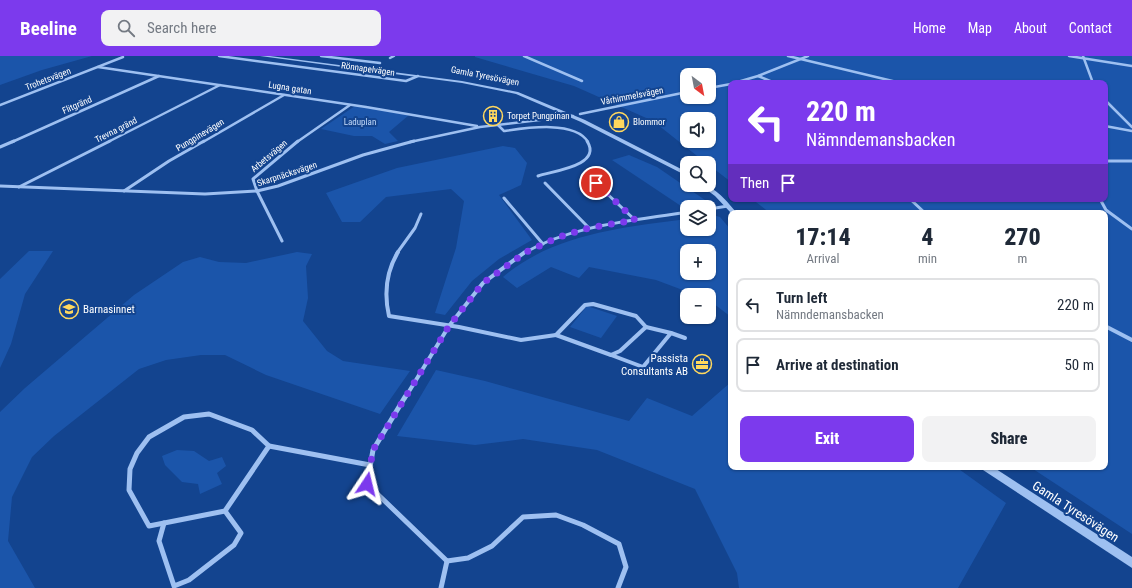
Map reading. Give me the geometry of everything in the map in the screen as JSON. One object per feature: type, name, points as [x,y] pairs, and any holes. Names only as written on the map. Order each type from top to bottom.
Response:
[{"type":"street","name":"Rönnapelvägen","points":[[219,56],[406,81],[418,76]]},
{"type":"street","name":"Gamla Tyresövägen","points":[[262,56],[462,82],[517,93],[573,116],[680,170]]},
{"type":"street","points":[[321,56],[380,64]]},
{"type":"street","points":[[390,58],[394,56]]},
{"type":"street","points":[[524,56],[582,81]]},
{"type":"street","points":[[788,56],[888,80]]},
{"type":"street","points":[[744,80],[808,56]]},
{"type":"street","points":[[1069,56],[1084,57],[1132,66]]},
{"type":"street","name":"Trohetsvägen","points":[[0,105],[123,57]]},
{"type":"street","points":[[1084,57],[1092,80]]},
{"type":"street","name":"Lugna gatan","points":[[98,67],[351,104],[480,126]]},
{"type":"street","name":"Flitgränd","points":[[0,147],[159,76]]},
{"type":"street","points":[[758,76],[768,80]]},
{"type":"street","name":"Trevna gränd","points":[[18,187],[221,85]]},
{"type":"street","points":[[716,87],[728,85]]},
{"type":"street","name":"Vårhimmelsvägen","points":[[580,114],[680,93]]},
{"type":"street","name":"Pungpinevägen","points":[[124,191],[169,161],[284,94]]},
{"type":"street","points":[[1108,103],[1132,127]]},
{"type":"street","name":"Arbetsvägen","points":[[282,241],[257,191],[253,179],[292,145],[351,104]]},
{"type":"street","name":"Skarpnäcksvägen","points":[[0,186],[205,194],[257,191],[278,186],[363,155],[403,143],[480,126],[548,120],[573,116]]},
{"type":"street","points":[[498,125],[504,131],[532,127],[561,128],[577,133],[588,140],[591,147],[590,155],[584,162],[538,176]]},
{"type":"street","points":[[1108,127],[1132,131]]},
{"type":"street","points":[[1108,161],[1132,161]]},
{"type":"street","points":[[584,173],[635,220]]},
{"type":"street","points":[[545,183],[589,228]]},
{"type":"street","points":[[711,192],[731,210]]},
{"type":"street","points":[[504,198],[543,244]]},
{"type":"street","points":[[913,202],[922,210]]},
{"type":"street","points":[[716,208],[728,206]]},
{"type":"street","points":[[1108,211],[1132,229]]},
{"type":"street","points":[[447,561],[367,484],[373,450],[449,326],[483,283],[526,252],[559,237],[589,228],[680,213]]},
{"type":"street","points":[[421,214],[419,221],[400,247],[386,278],[386,303],[389,316],[521,340],[556,335],[643,367],[671,332]]},
{"type":"street","points":[[556,335],[585,304],[593,304],[636,316],[646,327],[671,332],[685,338]]},
{"type":"street","points":[[611,355],[620,351],[646,327]]},
{"type":"street","points":[[1108,328],[1132,340]]},
{"type":"street","points":[[269,446],[225,511],[149,526],[129,490],[130,469],[138,453],[149,437],[184,418],[209,414],[252,430],[269,446],[370,465]]},
{"type":"street","name":"Gamla Tyresövägen","points":[[991,470],[1132,563]]},
{"type":"street","points":[[164,523],[159,541],[174,586],[189,580],[234,545],[242,532],[225,511]]},
{"type":"street","points":[[447,561],[468,558],[492,546],[523,517],[556,515],[583,525],[619,544],[626,567],[618,588]]},
{"type":"street","points":[[441,588],[447,561]]},
{"type":"green space","points":[[0,56],[92,56],[42,70],[0,85]]},
{"type":"green space","points":[[475,56],[1132,56],[1132,534],[1035,470],[1108,470],[1108,210],[766,210],[756,202],[1108,202],[1108,80],[728,80],[728,180],[716,170],[716,156],[697,156],[687,148],[716,148],[716,112],[680,112],[680,142],[653,121],[574,86]]},
{"type":"green space","name":"Laduplan","points":[[355,106],[409,115],[389,132],[398,141],[385,144],[372,136],[354,136],[321,129]]},
{"type":"green space","points":[[503,146],[515,148],[527,163],[521,185],[499,195],[532,240],[499,259],[472,281],[445,315],[435,313],[456,248],[464,201],[451,189],[386,197],[360,222],[342,222],[326,193],[397,168]]},
{"type":"green space","points":[[629,155],[657,167],[680,183],[680,192],[693,192],[705,200],[680,200],[680,205],[612,160]]},
{"type":"green space","points":[[716,216],[720,217],[728,226],[728,315],[716,305],[716,288],[680,289],[656,280],[589,267],[579,278],[551,267],[517,288],[503,277],[523,262],[544,251],[567,242],[590,235],[639,225],[680,220],[680,236],[716,236]]},
{"type":"green space","points":[[29,251],[53,251],[25,294],[11,344],[0,368],[0,279]]},
{"type":"green space","points":[[297,252],[312,254],[306,266],[308,298],[303,321],[327,351],[343,361],[410,371],[380,414],[266,375],[225,355],[201,355],[166,360],[139,369],[54,436],[32,457],[12,497],[8,541],[35,588],[0,588],[0,412],[25,388],[134,295],[183,262],[200,257],[219,262],[246,263]]},
{"type":"green space","points":[[587,306],[617,316],[601,338],[570,327]]},
{"type":"green space","points":[[436,370],[485,381],[629,421],[647,398],[692,416],[728,385],[728,470],[960,470],[1006,503],[958,588],[739,588],[737,573],[695,489],[597,450],[523,439],[475,445],[397,436]]},
{"type":"green space","points":[[177,450],[194,451],[209,461],[222,457],[226,466],[217,473],[222,484],[200,494],[198,484],[182,482],[165,465],[162,456]]},
{"type":"place","name":"Torpet Pungpinan","points":[[493,116]]},
{"type":"place","name":"Blommor","points":[[619,122]]},
{"type":"place","name":"Barnasinnet","points":[[69,309]]},
{"type":"place","name":"Passista Consultants AB","points":[[702,364]]},
{"type":"route","points":[[367,484],[373,450],[449,326],[483,283],[526,252],[559,237],[589,228],[635,220],[596,183]]}]
